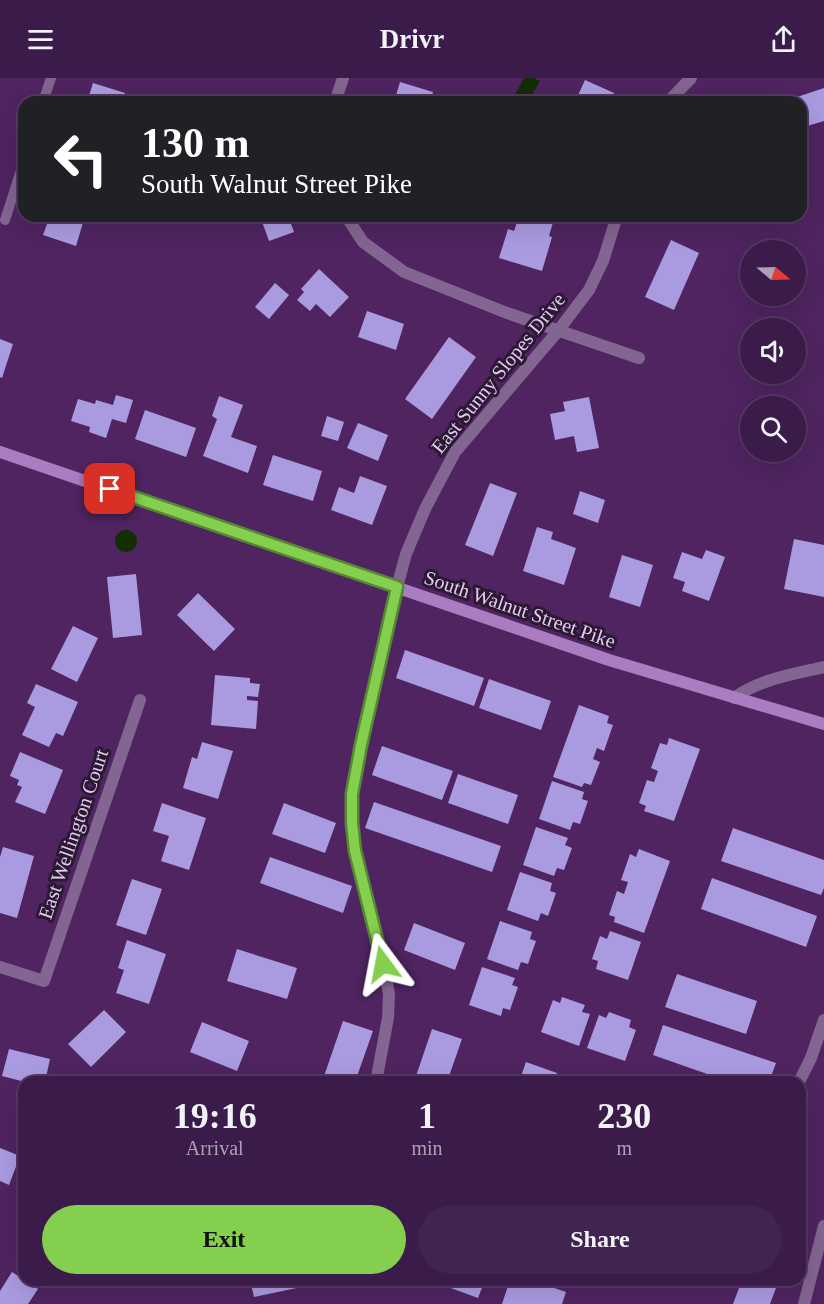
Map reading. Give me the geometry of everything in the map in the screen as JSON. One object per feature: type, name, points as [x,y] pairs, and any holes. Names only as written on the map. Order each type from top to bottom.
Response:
[{"type":"street","points":[[337,96],[343,78]]},
{"type":"street","points":[[673,96],[687,79]]},
{"type":"street","points":[[350,222],[363,242],[404,272],[558,331],[639,358]]},
{"type":"street","name":"East Sunny Slopes Drive","points":[[377,1076],[388,1018],[389,994],[380,948],[355,851],[352,794],[361,745],[406,554],[421,518],[455,452],[558,331],[589,290],[603,261],[615,222]]},
{"type":"street","name":"South Walnut Street Pike","points":[[0,452],[609,660],[824,724]]},
{"type":"street","points":[[734,698],[753,686],[824,667]]},
{"type":"street","name":"East Wellington Court","points":[[0,967],[44,981],[140,700]]},
{"type":"street","points":[[802,1076],[824,1020]]},
{"type":"street","points":[[804,1304],[824,1226]]},
{"type":"lane","points":[[45,96],[51,78]]},
{"type":"lane","points":[[5,220],[18,180]]},
{"type":"shaded area","points":[[524,78],[534,78],[540,81],[531,96],[514,96]]},
{"type":"shaded area","points":[[126,530],[134,533],[137,541],[134,549],[126,552],[118,549],[115,541],[118,533]]},
{"type":"building","points":[[585,80],[614,93],[613,96],[578,96]]},
{"type":"building","points":[[400,82],[433,92],[432,96],[396,96]]},
{"type":"building","points":[[93,83],[125,93],[124,96],[89,96]]},
{"type":"building","points":[[824,88],[824,121],[807,126],[807,96],[800,96]]},
{"type":"building","points":[[48,222],[83,222],[76,246],[43,235]]},
{"type":"building","points":[[262,222],[290,222],[294,232],[269,241]]},
{"type":"building","points":[[517,222],[553,222],[549,236],[552,237],[542,271],[499,258],[508,229],[514,231]]},
{"type":"building","points":[[671,240],[699,253],[674,310],[645,297]]},
{"type":"building","points":[[319,269],[349,297],[330,317],[316,304],[310,311],[297,300],[304,292],[301,289]]},
{"type":"building","points":[[275,283],[289,295],[269,319],[255,307]]},
{"type":"building","points":[[367,311],[404,324],[396,350],[358,337]]},
{"type":"building","points":[[449,337],[476,357],[432,419],[405,399]]},
{"type":"building","points":[[0,339],[13,344],[2,378],[0,377]]},
{"type":"building","points":[[116,395],[133,400],[126,423],[112,419],[106,438],[89,432],[90,427],[71,421],[78,399],[95,404],[96,400],[113,405]]},
{"type":"building","points":[[219,396],[243,405],[231,437],[257,446],[248,473],[203,456],[217,419],[212,416]]},
{"type":"building","points":[[589,397],[599,448],[577,452],[574,436],[555,440],[550,414],[565,411],[563,402]]},
{"type":"building","points":[[145,410],[196,428],[186,457],[135,439]]},
{"type":"building","points":[[327,416],[344,422],[338,441],[321,436]]},
{"type":"building","points":[[358,423],[388,435],[378,461],[347,448]]},
{"type":"building","points":[[273,455],[322,471],[313,501],[263,485]]},
{"type":"building","points":[[360,476],[387,486],[372,525],[331,510],[339,487],[354,493]]},
{"type":"building","points":[[490,483],[517,493],[493,556],[465,545]]},
{"type":"building","points":[[580,491],[605,500],[598,523],[573,514]]},
{"type":"building","points":[[537,527],[553,532],[551,539],[576,548],[564,585],[523,571]]},
{"type":"building","points":[[794,539],[824,545],[824,597],[784,589]]},
{"type":"building","points":[[706,550],[725,557],[709,601],[682,591],[685,582],[673,578],[682,552],[702,559]]},
{"type":"building","points":[[622,555],[653,565],[640,607],[609,597]]},
{"type":"building","points":[[136,574],[142,635],[113,638],[107,577]]},
{"type":"building","points":[[198,593],[235,629],[214,651],[177,615]]},
{"type":"building","points":[[73,626],[98,638],[77,682],[51,669]]},
{"type":"building","points":[[405,650],[484,678],[474,706],[396,678]]},
{"type":"building","points":[[215,675],[250,678],[250,683],[260,684],[258,697],[247,696],[247,700],[258,701],[256,729],[211,725]]},
{"type":"building","points":[[489,679],[551,701],[541,730],[479,708]]},
{"type":"building","points":[[36,684],[78,702],[63,736],[56,733],[49,747],[22,735],[35,707],[27,703]]},
{"type":"building","points":[[579,705],[609,716],[607,723],[613,725],[604,751],[597,748],[593,759],[600,762],[591,785],[584,783],[582,787],[553,777]]},
{"type":"building","points":[[669,738],[700,749],[674,821],[644,811],[646,806],[639,803],[647,780],[654,782],[658,771],[651,768],[660,743],[667,745]]},
{"type":"building","points":[[202,742],[233,751],[218,799],[183,788],[192,757],[197,759]]},
{"type":"building","points":[[382,746],[453,771],[442,800],[372,775]]},
{"type":"building","points":[[20,752],[63,770],[45,814],[15,802],[22,787],[17,785],[19,780],[10,776]]},
{"type":"building","points":[[458,774],[518,795],[508,824],[448,803]]},
{"type":"building","points":[[552,781],[584,792],[582,799],[588,801],[580,824],[573,822],[570,830],[539,819]]},
{"type":"building","points":[[374,802],[501,846],[492,872],[365,828]]},
{"type":"building","points":[[162,803],[206,818],[189,870],[161,861],[169,836],[153,831]]},
{"type":"building","points":[[284,803],[336,823],[325,853],[272,834]]},
{"type":"building","points":[[536,827],[568,838],[565,845],[572,848],[564,870],[557,868],[554,876],[523,865]]},
{"type":"building","points":[[733,828],[824,860],[824,888],[821,895],[721,861]]},
{"type":"building","points":[[3,847],[34,856],[17,918],[0,913],[0,857]]},
{"type":"building","points":[[639,849],[670,861],[644,933],[614,922],[615,917],[609,915],[617,891],[624,894],[628,882],[621,880],[630,854],[636,857]]},
{"type":"building","points":[[270,857],[352,886],[343,913],[260,883]]},
{"type":"building","points":[[520,872],[552,883],[550,891],[556,893],[548,916],[541,913],[538,921],[507,910]]},
{"type":"building","points":[[712,878],[817,916],[806,947],[701,909]]},
{"type":"building","points":[[132,879],[162,889],[146,935],[116,925]]},
{"type":"building","points":[[500,921],[532,932],[530,939],[536,941],[528,964],[521,962],[518,970],[487,959]]},
{"type":"building","points":[[414,923],[465,943],[455,970],[404,950]]},
{"type":"building","points":[[610,931],[641,942],[628,980],[596,969],[598,961],[592,959],[600,936],[607,939]]},
{"type":"building","points":[[127,940],[166,954],[149,1004],[116,993],[124,970],[118,968]]},
{"type":"building","points":[[237,949],[297,968],[287,999],[227,981]]},
{"type":"building","points":[[482,967],[515,978],[512,985],[518,987],[510,1010],[503,1008],[501,1016],[469,1005]]},
{"type":"building","points":[[677,974],[757,1001],[746,1034],[665,1007]]},
{"type":"building","points":[[562,997],[585,1005],[582,1012],[590,1014],[579,1046],[541,1032],[553,1000],[560,1003]]},
{"type":"building","points":[[104,1010],[126,1032],[91,1067],[68,1044]]},
{"type":"building","points":[[609,1012],[631,1020],[629,1027],[636,1030],[625,1061],[587,1048],[599,1015],[606,1018]]},
{"type":"building","points":[[343,1021],[373,1031],[357,1076],[324,1076]]},
{"type":"building","points":[[202,1022],[249,1041],[237,1071],[190,1052]]},
{"type":"building","points":[[663,1025],[776,1063],[771,1076],[713,1076],[653,1055]]},
{"type":"building","points":[[432,1029],[462,1039],[449,1076],[416,1076]]},
{"type":"building","points":[[9,1049],[50,1059],[46,1076],[18,1076],[18,1080],[2,1076]]},
{"type":"building","points":[[526,1062],[557,1073],[556,1076],[521,1076]]},
{"type":"building","points":[[0,1148],[18,1155],[18,1161],[9,1185],[0,1181]]},
{"type":"building","points":[[12,1272],[18,1276],[18,1286],[33,1286],[38,1289],[28,1304],[0,1304],[0,1291]]},
{"type":"building","points":[[251,1286],[306,1286],[254,1297]]},
{"type":"building","points":[[448,1286],[483,1286],[478,1298]]},
{"type":"building","points":[[508,1286],[548,1286],[566,1292],[562,1304],[502,1304]]},
{"type":"building","points":[[740,1286],[777,1286],[770,1304],[733,1304]]},
{"type":"route","points":[[110,489],[397,587],[352,794],[355,851],[383,964]]}]
